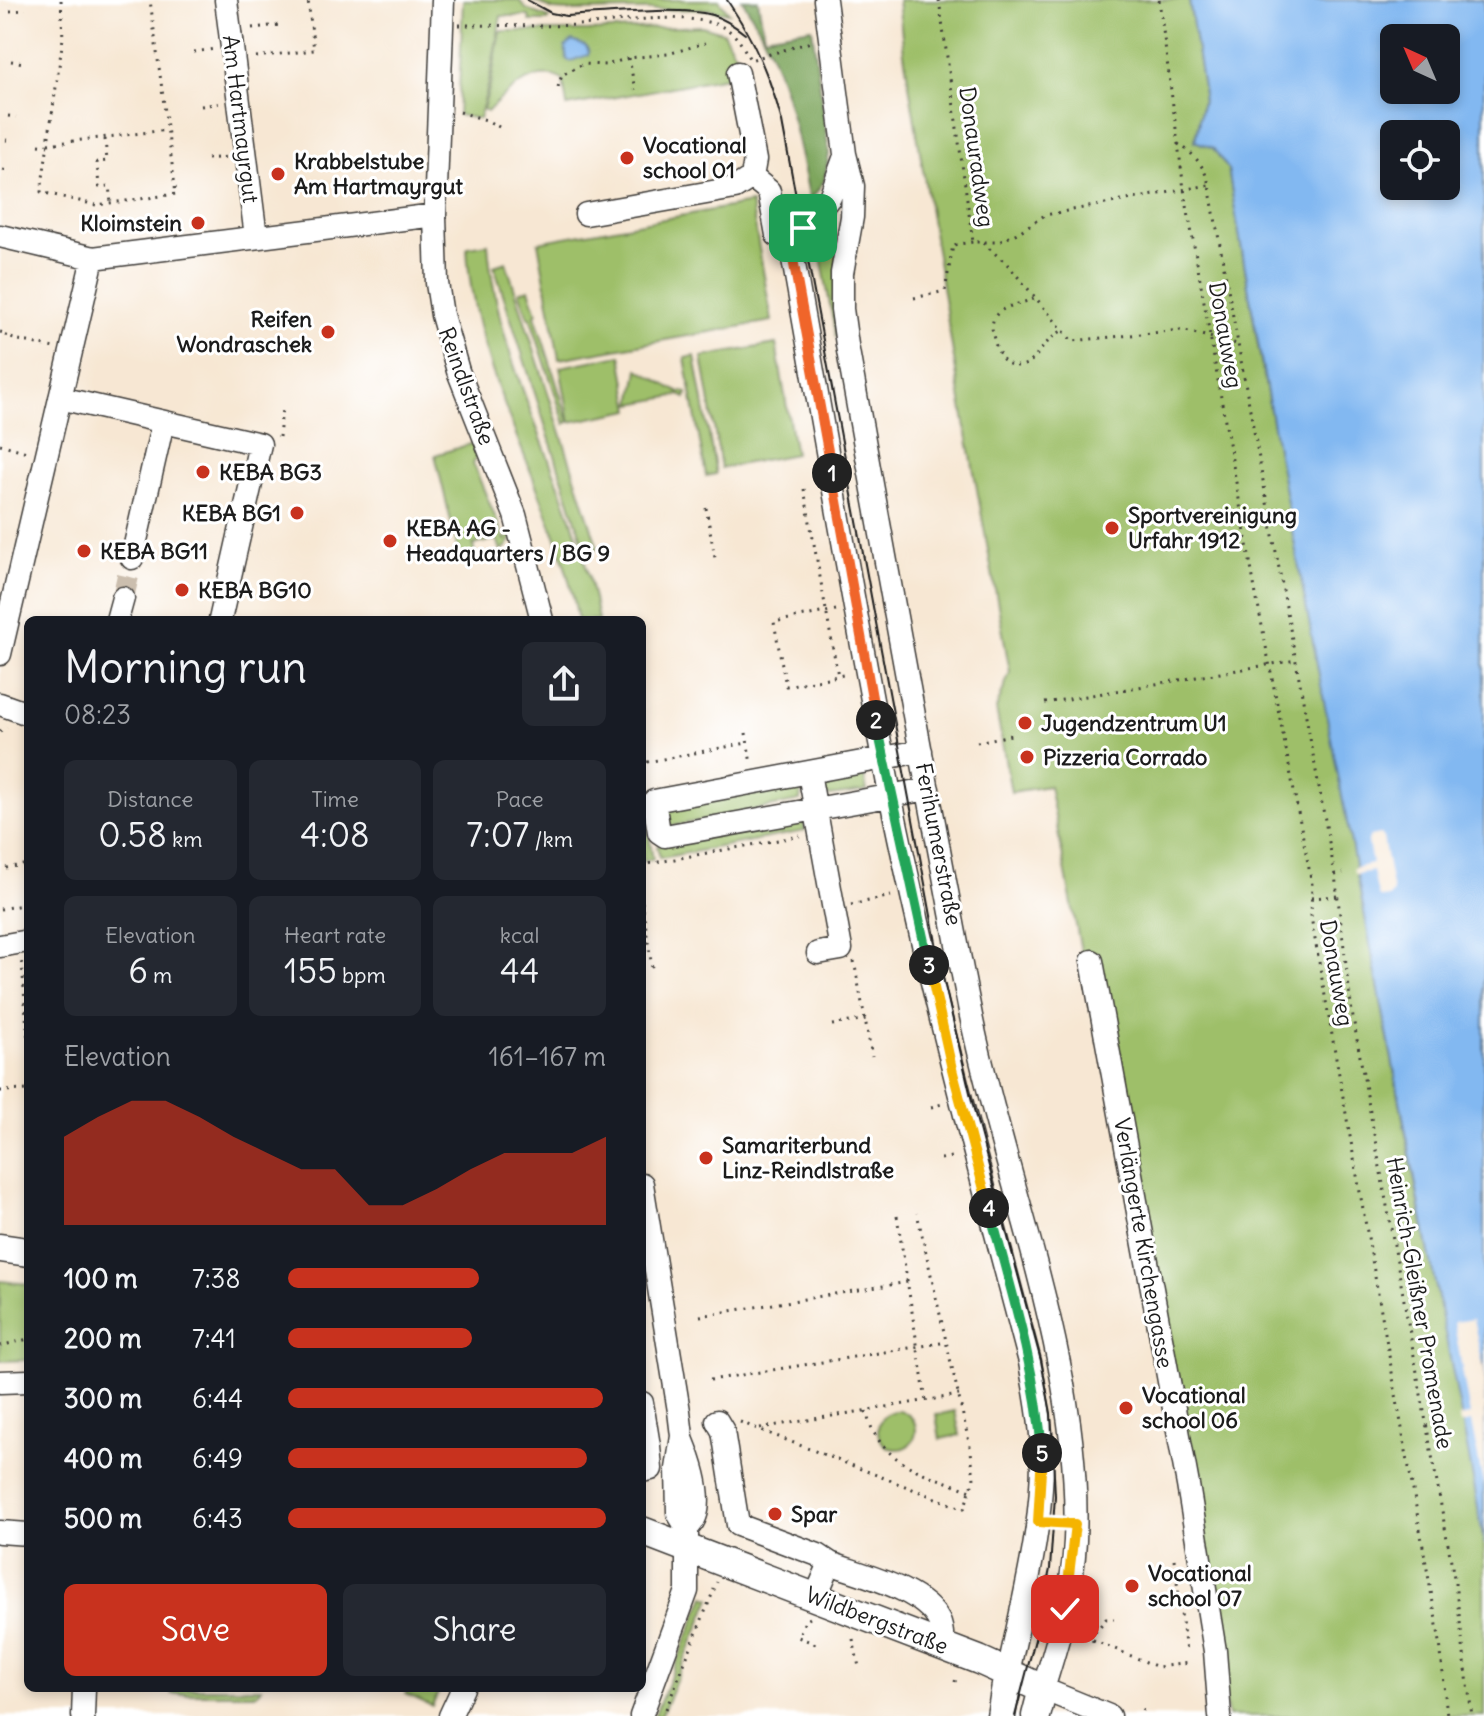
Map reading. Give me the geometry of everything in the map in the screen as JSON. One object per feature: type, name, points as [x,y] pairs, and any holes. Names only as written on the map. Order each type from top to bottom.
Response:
[{"type":"main road","points":[[0,1248],[24,1251]]},
{"type":"main road","name":"Wildbergstraße","points":[[646,1532],[688,1538],[810,1608],[943,1646],[1008,1673],[1040,1703]]},
{"type":"main road","name":"Ferihumerstraße","points":[[1001,1716],[1008,1673]]},
{"type":"street","name":"Am Hartmayrgut","points":[[226,0],[256,237]]},
{"type":"street","name":"Reindlstraße","points":[[443,0],[435,215],[437,283],[449,343],[515,515],[541,616]]},
{"type":"street","name":"Ferihumerstraße","points":[[825,0],[853,195],[842,273],[844,326],[928,789],[989,1099],[1062,1379],[1073,1466],[1074,1557],[1065,1609],[1040,1703]]},
{"type":"street","points":[[586,214],[735,188],[752,177],[755,160],[738,73]]},
{"type":"street","name":"Ferihumerstraße","points":[[845,154],[834,189],[797,237],[793,247],[855,616],[891,795],[949,1056],[1030,1362],[1039,1415],[1042,1454],[1038,1522],[1008,1673]]},
{"type":"street","points":[[752,177],[769,191],[777,235],[793,247]]},
{"type":"street","points":[[817,214],[834,226],[849,229]]},
{"type":"street","points":[[0,236],[93,258],[435,215]]},
{"type":"street","points":[[0,654],[93,258]]},
{"type":"street","points":[[60,398],[260,444],[221,616]]},
{"type":"street","points":[[132,558],[163,422]]},
{"type":"street","points":[[118,616],[123,598]]},
{"type":"street","points":[[0,704],[24,713]]},
{"type":"street","points":[[921,751],[654,801],[659,832],[665,836],[928,789]]},
{"type":"street","points":[[809,773],[841,949],[818,953]]},
{"type":"street","points":[[0,946],[24,951]]},
{"type":"street","name":"Verlängerte Kirchengasse","points":[[1092,961],[1188,1485],[1215,1651],[1220,1716]]},
{"type":"street","points":[[641,1716],[687,1591],[688,1538],[678,1513],[677,1469],[682,1436],[679,1411],[651,1291],[646,1232]]},
{"type":"street","points":[[0,1382],[24,1381]]},
{"type":"street","points":[[646,1428],[679,1411]]},
{"type":"street","points":[[717,1421],[723,1431],[738,1525],[818,1555],[830,1563],[918,1599],[939,1620],[943,1646]]},
{"type":"street","points":[[646,1440],[651,1469],[646,1470]]},
{"type":"street","points":[[1038,1522],[1075,1524]]},
{"type":"street","points":[[0,1532],[24,1534]]},
{"type":"street","points":[[810,1608],[830,1563]]},
{"type":"street","points":[[83,1716],[84,1692]]},
{"type":"street","points":[[450,1716],[461,1692]]},
{"type":"street","name":"Wildbergstraße","points":[[1040,1703],[1109,1716]]},
{"type":"path","points":[[61,0],[63,38],[41,192],[96,205],[176,194],[150,0]]},
{"type":"path","points":[[256,57],[314,50],[308,0]]},
{"type":"path","name":"Donauradweg","points":[[939,0],[973,242],[999,242],[1045,215],[1209,185]]},
{"type":"path","points":[[1159,0],[1178,144]]},
{"type":"path","points":[[10,11],[26,10]]},
{"type":"path","points":[[459,25],[574,25],[695,20],[729,30],[738,38],[750,60],[799,44],[831,43]]},
{"type":"path","points":[[252,28],[280,25]]},
{"type":"path","points":[[558,87],[562,75],[575,66],[591,63],[606,65],[629,58],[668,54],[705,43]]},
{"type":"path","points":[[194,52],[222,48]]},
{"type":"path","points":[[629,58],[635,90]]},
{"type":"path","points":[[11,61],[24,63]]},
{"type":"path","points":[[201,106],[229,102]]},
{"type":"path","points":[[455,110],[501,128]]},
{"type":"path","points":[[8,116],[16,117]]},
{"type":"path","points":[[39,145],[167,130]]},
{"type":"path","points":[[104,137],[107,161],[97,162],[99,187],[109,186],[111,203]]},
{"type":"path","points":[[6,140],[13,141]]},
{"type":"path","name":"Heinrich-Gleißner Promenade","points":[[1178,144],[1189,150],[1203,168],[1209,185],[1335,875],[1354,1026],[1455,1583],[1472,1716]]},
{"type":"path","name":"Donauweg","points":[[1178,144],[1312,884],[1313,932],[1440,1642],[1447,1716]]},
{"type":"path","points":[[207,159],[235,156]]},
{"type":"path","points":[[3,170],[8,171]]},
{"type":"path","points":[[914,298],[945,291],[953,245],[973,242]]},
{"type":"path","points":[[983,243],[1007,264],[1072,341],[1181,330],[1238,344]]},
{"type":"path","points":[[1035,299],[996,313],[992,319],[990,327],[1000,356],[1014,366],[1029,364],[1049,337],[1062,331]]},
{"type":"path","points":[[0,332],[7,334],[6,337],[58,349]]},
{"type":"path","points":[[278,442],[282,409]]},
{"type":"path","points":[[0,444],[46,457]]},
{"type":"path","points":[[804,489],[838,676]]},
{"type":"path","points":[[706,508],[715,558]]},
{"type":"path","points":[[836,610],[774,622],[786,686],[848,674]]},
{"type":"path","points":[[1045,703],[1296,660]]},
{"type":"path","points":[[746,733],[751,764]]},
{"type":"path","points":[[977,742],[1016,734]]},
{"type":"path","points":[[647,762],[747,743]]},
{"type":"path","points":[[646,864],[820,833]]},
{"type":"path","points":[[6,868],[24,865]]},
{"type":"path","points":[[1335,875],[1343,873]]},
{"type":"path","points":[[834,908],[899,895]]},
{"type":"path","points":[[1311,898],[1338,896]]},
{"type":"path","points":[[0,909],[24,905]]},
{"type":"path","points":[[646,928],[652,968]]},
{"type":"path","points":[[852,948],[872,1056]]},
{"type":"path","points":[[832,1025],[866,1019]]},
{"type":"path","points":[[0,1091],[24,1090]]},
{"type":"path","points":[[931,1107],[950,1103]]},
{"type":"path","points":[[941,1159],[963,1155]]},
{"type":"path","points":[[717,1421],[730,1419],[964,1509],[974,1479],[971,1451],[917,1213]]},
{"type":"path","points":[[897,1216],[926,1401]]},
{"type":"path","points":[[700,1316],[908,1282]]},
{"type":"path","points":[[0,1346],[24,1340]]},
{"type":"path","points":[[710,1380],[947,1342]]},
{"type":"path","points":[[756,1429],[959,1395]]},
{"type":"path","points":[[866,1411],[875,1438],[895,1458],[972,1491]]},
{"type":"path","points":[[1426,1426],[1439,1424]]},
{"type":"path","points":[[1174,1559],[1186,1652]]},
{"type":"path","points":[[663,1716],[716,1587]]},
{"type":"path","points":[[810,1608],[798,1637],[821,1646]]},
{"type":"path","points":[[1077,1626],[1095,1632],[1106,1619],[1114,1619]]},
{"type":"path","points":[[1075,1632],[1158,1667],[1190,1663]]},
{"type":"path","points":[[853,1639],[859,1667]]},
{"type":"green space","points":[[463,0],[519,0],[526,9],[549,18],[548,21],[530,21],[529,16],[501,16],[479,119],[458,115]]},
{"type":"green space","points":[[532,0],[719,0],[729,13],[708,9],[553,10]]},
{"type":"green space","points":[[742,0],[758,0],[764,36],[812,28],[829,154],[824,181],[810,201],[778,72]]},
{"type":"green space","points":[[898,0],[1189,0],[1204,94],[1195,141],[1213,148],[1228,169],[1258,346],[1420,1209],[1469,1446],[1484,1544],[1484,1716],[1228,1716],[1099,964],[1082,956],[1049,786],[1011,792],[996,709],[1010,672],[958,384],[904,54]]},
{"type":"green space","points":[[702,26],[723,32],[744,70],[727,74],[727,77],[567,106],[563,80],[542,76],[522,83],[487,112],[483,109],[500,31]]},
{"type":"green space","points":[[751,203],[772,321],[559,359],[538,242]]},
{"type":"green space","points":[[816,229],[830,233],[837,245],[836,338]]},
{"type":"green space","points":[[488,244],[506,341],[573,525],[588,572],[597,616],[577,616],[552,526],[484,343],[473,296],[467,247]]},
{"type":"green space","points":[[506,262],[598,548],[586,552],[494,266]]},
{"type":"green space","points":[[529,289],[569,422],[565,424],[519,292]]},
{"type":"green space","points":[[776,344],[795,454],[721,468],[702,357]]},
{"type":"green space","points":[[621,355],[631,410],[570,422],[560,367]]},
{"type":"green space","points":[[695,356],[716,474],[706,476],[685,358]]},
{"type":"green space","points":[[638,369],[680,393],[687,393],[686,398],[680,395],[632,404]]},
{"type":"green space","points":[[474,443],[480,451],[473,464],[505,540],[514,529],[510,542],[501,551],[497,539],[473,545],[475,557],[460,559],[435,455]]},
{"type":"green space","points":[[863,771],[867,791],[823,797],[819,785],[823,779]]},
{"type":"green space","points":[[794,785],[801,791],[800,801],[672,826],[665,812],[667,809]]},
{"type":"green space","points":[[646,819],[653,859],[646,860]]},
{"type":"green space","points":[[803,819],[805,831],[660,858],[657,846]]},
{"type":"green space","points":[[0,1281],[24,1284],[24,1360],[0,1361]]},
{"type":"green space","points":[[897,1411],[910,1417],[916,1430],[910,1443],[897,1449],[884,1443],[878,1430],[884,1417]]},
{"type":"green space","points":[[955,1411],[960,1435],[940,1439],[936,1415]]},
{"type":"green space","points":[[705,1596],[711,1598],[661,1716],[654,1716]]},
{"type":"green space","points":[[172,1692],[258,1692],[257,1694]]},
{"type":"green space","points":[[407,1692],[439,1692],[432,1706]]},
{"type":"water","points":[[1189,0],[1484,0],[1484,1544],[1296,550],[1228,169],[1213,148],[1195,141],[1204,94]]},
{"type":"water","points":[[572,41],[586,46],[588,55],[567,60],[565,47]]},
{"type":"pier","points":[[1380,834],[1393,892],[1390,897],[1381,898],[1373,871],[1355,874],[1353,868],[1372,864],[1368,841],[1370,836]]},
{"type":"pier","points":[[1473,1319],[1484,1370],[1484,1487],[1471,1422],[1460,1424],[1459,1417],[1470,1415],[1454,1322]]},
{"type":"tunnel","points":[[123,598],[132,558]]},
{"type":"tram line","points":[[527,0],[551,13],[566,16],[641,11],[698,12],[721,19],[745,34]]},
{"type":"tram line","points":[[727,0],[760,59],[782,122],[941,969],[975,1114],[1041,1361],[1051,1413],[1055,1496],[1050,1569],[1015,1716]]},
{"type":"place","name":"Vocational school 01","points":[[627,158]]},
{"type":"place","name":"Krabbelstube Am Hartmayrgut","points":[[278,174]]},
{"type":"place","name":"Kloimstein","points":[[198,223]]},
{"type":"place","name":"Reifen Wondraschek","points":[[328,332]]},
{"type":"place","name":"KEBA BG3","points":[[203,472]]},
{"type":"place","name":"KEBA BG1","points":[[297,513]]},
{"type":"place","name":"Sportvereinigung Urfahr 1912","points":[[1112,528]]},
{"type":"place","name":"KEBA AG - Headquarters / BG 9","points":[[390,541]]},
{"type":"place","name":"KEBA BG11","points":[[84,551]]},
{"type":"place","name":"KEBA BG10","points":[[182,590]]},
{"type":"place","name":"Jugendzentrum U1","points":[[1025,723]]},
{"type":"place","name":"Pizzeria Corrado","points":[[1027,757]]},
{"type":"place","name":"Samariterbund Linz-Reindlstraße","points":[[706,1158]]},
{"type":"place","name":"Vocational school 06","points":[[1126,1408]]},
{"type":"place","name":"Spar","points":[[775,1514]]},
{"type":"place","name":"Vocational school 07","points":[[1132,1586]]},
{"type":"route","points":[[803,228],[793,247],[793,259],[855,616],[946,1042],[1030,1362],[1042,1454],[1038,1522],[1075,1524],[1075,1545],[1065,1609]]}]
